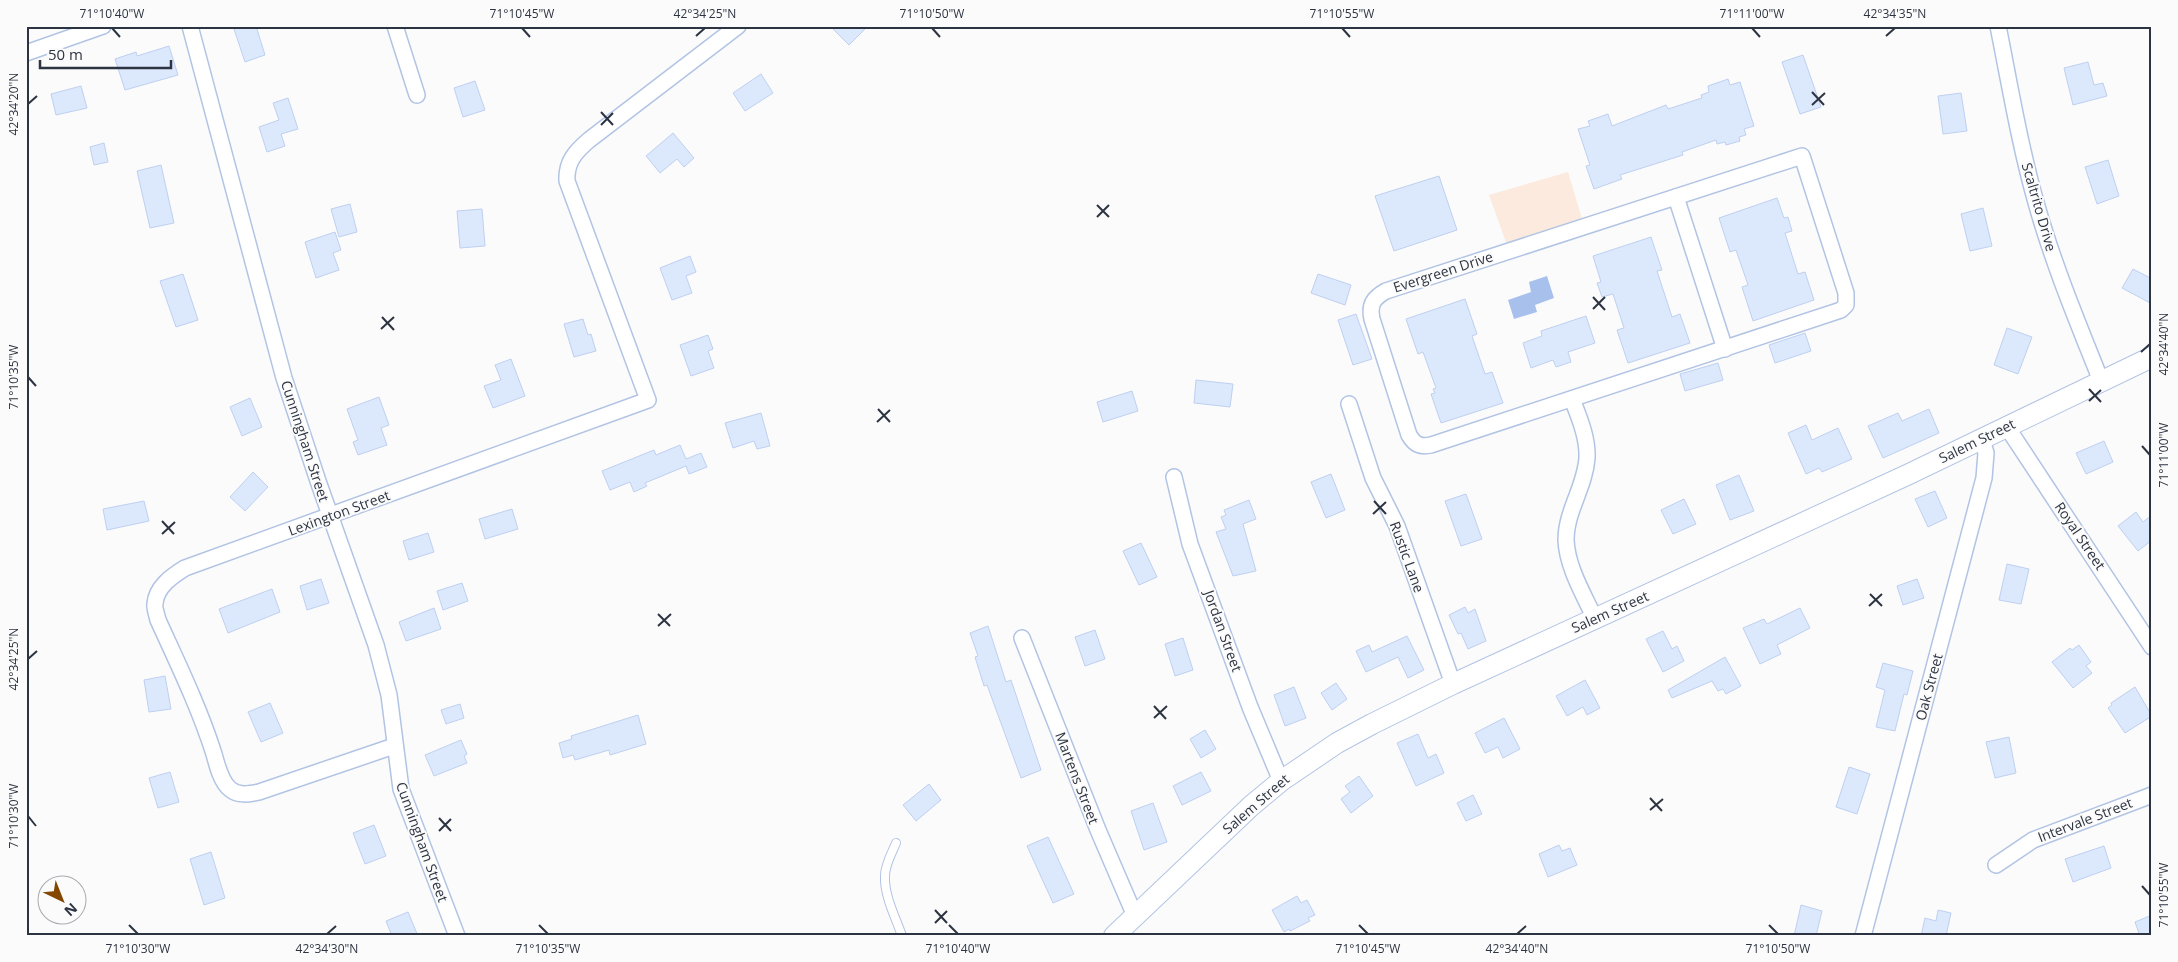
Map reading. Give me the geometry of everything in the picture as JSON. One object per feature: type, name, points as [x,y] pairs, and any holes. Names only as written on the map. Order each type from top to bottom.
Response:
[{"type":"street","points":[[26,53],[104,26]]},
{"type":"street","name":"Cunningham Street","points":[[190,26],[269,326],[300,429],[376,645],[389,695],[401,789],[457,936]]},
{"type":"street","points":[[394,26],[418,95]]},
{"type":"street","name":"Lexington Street","points":[[394,746],[259,792],[236,793],[228,788],[222,777],[198,708],[158,620],[154,604],[161,588],[170,578],[185,568],[330,517],[648,400],[567,181],[566,169],[571,158],[589,140],[738,26]]},
{"type":"street","name":"Scaltrito Drive","points":[[1998,26],[2028,172],[2037,206],[2058,270],[2101,381]]},
{"type":"street","name":"Evergreen Drive","points":[[1802,156],[1846,293],[1846,305],[1835,314],[1431,445],[1417,445],[1409,436],[1372,319],[1370,310],[1372,303],[1378,295],[1676,197],[1802,156]]},
{"type":"street","points":[[1676,197],[1725,349]]},
{"type":"street","name":"Salem Street","points":[[1114,936],[1251,806],[1281,781],[1337,743],[1452,684],[1982,439],[2152,357]]},
{"type":"street","points":[[1572,399],[1586,440],[1587,458],[1567,525],[1566,541],[1575,574],[1595,619]]},
{"type":"street","name":"Rustic Lane","points":[[1349,404],[1373,478],[1397,526],[1452,684]]},
{"type":"street","name":"Royal Street","points":[[2007,427],[2152,647]]},
{"type":"street","name":"Oak Street","points":[[1864,936],[1984,478],[1986,453],[1982,439]]},
{"type":"street","name":"Jordan Street","points":[[1174,477],[1190,544],[1250,707],[1281,781]]},
{"type":"street","name":"Martens Street","points":[[1022,638],[1134,916]]},
{"type":"street","name":"Intervale Street","points":[[1996,865],[2033,840],[2152,795]]},
{"type":"lane","points":[[896,843],[887,863],[885,876],[891,905],[902,936]]},
{"type":"shaded area","points":[[1568,172],[1582,219],[1507,245],[1489,195]]},
{"type":"water","points":[[1547,276],[1554,298],[1535,305],[1537,312],[1514,319],[1508,300],[1531,292],[1529,282]]},
{"type":"building","points":[[243,26],[256,26],[265,55],[245,62],[234,29]]},
{"type":"building","points":[[830,26],[868,26],[849,45]]},
{"type":"building","points":[[169,46],[178,75],[125,90],[115,59],[136,52],[137,56]]},
{"type":"building","points":[[1803,55],[1821,107],[1800,114],[1782,62]]},
{"type":"building","points":[[2088,62],[2094,85],[2103,83],[2107,96],[2073,105],[2064,68]]},
{"type":"building","points":[[761,74],[773,93],[745,111],[733,93]]},
{"type":"building","points":[[1728,79],[1730,85],[1740,82],[1754,126],[1744,129],[1746,135],[1739,137],[1740,141],[1726,145],[1725,142],[1717,144],[1716,140],[1682,152],[1683,155],[1620,175],[1622,179],[1594,189],[1586,166],[1590,165],[1578,129],[1590,126],[1588,121],[1608,114],[1612,126],[1666,105],[1668,109],[1702,98],[1701,95],[1709,92],[1708,86]]},
{"type":"building","points":[[475,81],[485,110],[463,117],[454,88]]},
{"type":"building","points":[[81,86],[87,108],[56,115],[51,94]]},
{"type":"building","points":[[1961,93],[1967,131],[1943,134],[1938,96]]},
{"type":"building","points":[[288,98],[298,129],[281,134],[285,146],[267,152],[259,127],[279,120],[273,103]]},
{"type":"building","points":[[673,133],[694,158],[684,167],[677,159],[660,173],[646,156]]},
{"type":"building","points":[[104,143],[108,162],[94,165],[90,147]]},
{"type":"building","points":[[2108,160],[2119,196],[2097,204],[2085,167]]},
{"type":"building","points":[[161,165],[174,223],[150,228],[137,171]]},
{"type":"building","points":[[1439,176],[1457,230],[1394,251],[1375,196]]},
{"type":"building","points":[[1777,198],[1784,218],[1788,217],[1792,231],[1785,233],[1798,274],[1805,272],[1814,300],[1753,321],[1742,287],[1748,285],[1736,250],[1730,252],[1719,218]]},
{"type":"building","points":[[350,204],[357,232],[339,237],[331,209]]},
{"type":"building","points":[[1983,208],[1992,246],[1970,251],[1961,214]]},
{"type":"building","points":[[482,209],[485,246],[460,248],[457,211]]},
{"type":"building","points":[[335,232],[341,250],[333,253],[339,270],[316,278],[305,242]]},
{"type":"building","points":[[1651,237],[1662,270],[1657,271],[1672,317],[1680,314],[1690,343],[1628,363],[1617,330],[1624,328],[1613,294],[1602,297],[1597,283],[1601,282],[1593,256]]},
{"type":"building","points":[[690,256],[696,272],[686,276],[692,293],[672,300],[660,268]]},
{"type":"building","points":[[2133,269],[2152,279],[2152,304],[2122,288]]},
{"type":"building","points":[[183,274],[198,320],[176,327],[160,281]]},
{"type":"building","points":[[1318,274],[1351,285],[1345,305],[1311,293]]},
{"type":"building","points":[[1465,299],[1477,334],[1472,336],[1485,374],[1492,372],[1503,403],[1441,423],[1431,394],[1435,393],[1433,389],[1436,388],[1423,352],[1418,354],[1406,319]]},
{"type":"building","points":[[1356,314],[1372,359],[1353,365],[1338,320]]},
{"type":"building","points":[[1586,316],[1595,343],[1568,352],[1571,362],[1556,367],[1553,360],[1531,368],[1523,343],[1542,336],[1541,331]]},
{"type":"building","points":[[583,319],[588,335],[591,334],[596,351],[574,357],[564,324]]},
{"type":"building","points":[[2007,328],[2032,337],[2018,374],[1994,365]]},
{"type":"building","points":[[1805,333],[1811,351],[1775,363],[1769,345]]},
{"type":"building","points":[[708,335],[713,349],[708,351],[714,368],[691,376],[680,345]]},
{"type":"building","points":[[511,359],[525,396],[493,408],[484,386],[501,380],[495,365]]},
{"type":"building","points":[[1718,363],[1723,380],[1685,391],[1680,374]]},
{"type":"building","points":[[1196,380],[1233,384],[1230,407],[1194,403]]},
{"type":"building","points":[[1132,391],[1138,411],[1103,422],[1097,402]]},
{"type":"building","points":[[379,397],[389,425],[381,428],[387,445],[358,455],[353,442],[358,440],[347,409]]},
{"type":"building","points":[[250,398],[262,427],[242,436],[230,407]]},
{"type":"building","points":[[1929,409],[1939,433],[1883,458],[1868,426],[1898,413],[1902,421]]},
{"type":"building","points":[[761,413],[770,446],[757,449],[754,441],[733,448],[725,423]]},
{"type":"building","points":[[1806,425],[1812,440],[1838,428],[1852,459],[1822,472],[1819,468],[1806,474],[1788,433]]},
{"type":"building","points":[[2104,441],[2113,462],[2086,474],[2076,453]]},
{"type":"building","points":[[680,445],[686,459],[701,453],[707,467],[689,474],[686,466],[645,483],[647,486],[634,492],[630,482],[610,490],[602,471],[654,450],[656,455]]},
{"type":"building","points":[[253,472],[268,487],[245,511],[230,497]]},
{"type":"building","points":[[1331,474],[1345,510],[1326,518],[1311,482]]},
{"type":"building","points":[[1739,475],[1754,511],[1730,520],[1716,485]]},
{"type":"building","points":[[1935,491],[1947,518],[1928,527],[1915,499]]},
{"type":"building","points":[[1466,494],[1482,539],[1461,546],[1445,501]]},
{"type":"building","points":[[1684,499],[1696,524],[1673,534],[1661,510]]},
{"type":"building","points":[[1249,500],[1256,519],[1243,524],[1256,571],[1233,576],[1216,532],[1226,529],[1221,517],[1226,515],[1224,510]]},
{"type":"building","points":[[144,501],[149,521],[107,530],[103,509]]},
{"type":"building","points":[[512,509],[518,529],[485,539],[479,519]]},
{"type":"building","points":[[2136,512],[2143,522],[2152,515],[2152,540],[2138,551],[2118,526]]},
{"type":"building","points":[[428,533],[434,552],[409,560],[403,541]]},
{"type":"building","points":[[1141,543],[1157,577],[1139,585],[1123,551]]},
{"type":"building","points":[[2007,564],[2029,569],[2021,604],[1999,600]]},
{"type":"building","points":[[321,579],[329,603],[307,610],[300,586]]},
{"type":"building","points":[[1917,579],[1924,598],[1903,605],[1897,586]]},
{"type":"building","points":[[462,583],[468,601],[443,610],[437,591]]},
{"type":"building","points":[[272,589],[280,612],[228,633],[219,609]]},
{"type":"building","points":[[1465,607],[1468,613],[1475,609],[1486,641],[1468,649],[1461,633],[1458,634],[1449,615]]},
{"type":"building","points":[[434,608],[441,629],[406,641],[399,622]]},
{"type":"building","points":[[1800,608],[1810,628],[1777,645],[1781,654],[1760,664],[1743,628],[1764,619],[1767,624]]},
{"type":"building","points":[[988,626],[1006,682],[1011,680],[1041,770],[1021,778],[987,685],[984,686],[975,657],[978,656],[970,633]]},
{"type":"building","points":[[1095,630],[1105,659],[1085,666],[1075,637]]},
{"type":"building","points":[[1663,631],[1672,649],[1677,646],[1684,661],[1663,672],[1646,639]]},
{"type":"building","points":[[1407,636],[1424,670],[1408,678],[1398,657],[1366,672],[1356,651],[1369,645],[1372,652]]},
{"type":"building","points":[[1183,638],[1193,670],[1175,676],[1165,644]]},
{"type":"building","points":[[2079,645],[2091,662],[2086,666],[2092,673],[2073,688],[2052,662],[2070,648],[2072,650]]},
{"type":"building","points":[[1725,657],[1741,686],[1726,694],[1723,689],[1718,691],[1712,681],[1672,698],[1668,690]]},
{"type":"building","points":[[1883,663],[1913,671],[1907,695],[1904,694],[1895,731],[1876,727],[1885,690],[1876,687]]},
{"type":"building","points":[[165,676],[171,709],[149,712],[144,680]]},
{"type":"building","points":[[1585,680],[1600,708],[1587,715],[1583,707],[1567,716],[1556,696]]},
{"type":"building","points":[[1336,683],[1347,699],[1332,710],[1321,693]]},
{"type":"building","points":[[1294,687],[1306,718],[1285,726],[1274,695]]},
{"type":"building","points":[[2135,687],[2152,716],[2125,733],[2108,708],[2112,705],[2111,703]]},
{"type":"building","points":[[270,703],[283,733],[261,742],[248,712]]},
{"type":"building","points":[[460,704],[464,718],[446,724],[441,710]]},
{"type":"building","points":[[638,715],[646,744],[610,755],[609,750],[575,760],[573,755],[563,758],[559,743],[572,739],[571,736]]},
{"type":"building","points":[[1504,718],[1520,749],[1503,758],[1498,747],[1485,753],[1475,733]]},
{"type":"building","points":[[1205,730],[1216,749],[1201,758],[1190,739]]},
{"type":"building","points":[[1418,734],[1428,758],[1436,754],[1444,773],[1416,786],[1397,743]]},
{"type":"building","points":[[2009,737],[2016,773],[1995,778],[1986,742]]},
{"type":"building","points":[[461,740],[467,754],[464,756],[467,763],[434,776],[425,755]]},
{"type":"building","points":[[1849,767],[1870,774],[1857,814],[1836,807]]},
{"type":"building","points":[[170,772],[179,802],[158,808],[149,778]]},
{"type":"building","points":[[1201,772],[1211,791],[1182,805],[1173,786]]},
{"type":"building","points":[[1359,776],[1373,796],[1351,813],[1341,799],[1350,792],[1345,786]]},
{"type":"building","points":[[929,784],[941,800],[916,821],[903,805]]},
{"type":"building","points":[[1473,795],[1482,814],[1466,821],[1457,803]]},
{"type":"building","points":[[1153,803],[1167,842],[1144,850],[1131,811]]},
{"type":"building","points":[[374,825],[386,856],[365,864],[353,833]]},
{"type":"building","points":[[1048,837],[1074,894],[1053,903],[1027,846]]},
{"type":"building","points":[[1559,845],[1562,851],[1570,848],[1577,865],[1548,877],[1539,854]]},
{"type":"building","points":[[2104,846],[2111,868],[2073,882],[2065,859]]},
{"type":"building","points":[[211,852],[225,898],[204,905],[190,859]]},
{"type":"building","points":[[1297,896],[1301,903],[1307,900],[1315,915],[1308,918],[1310,921],[1284,932],[1272,910]]},
{"type":"building","points":[[1801,905],[1822,911],[1816,936],[1794,936]]},
{"type":"building","points":[[1938,910],[1951,913],[1946,936],[1921,936],[1925,918],[1936,921]]},
{"type":"building","points":[[408,912],[418,936],[392,936],[386,921]]},
{"type":"building","points":[[2152,915],[2152,936],[2140,936],[2135,922]]}]
